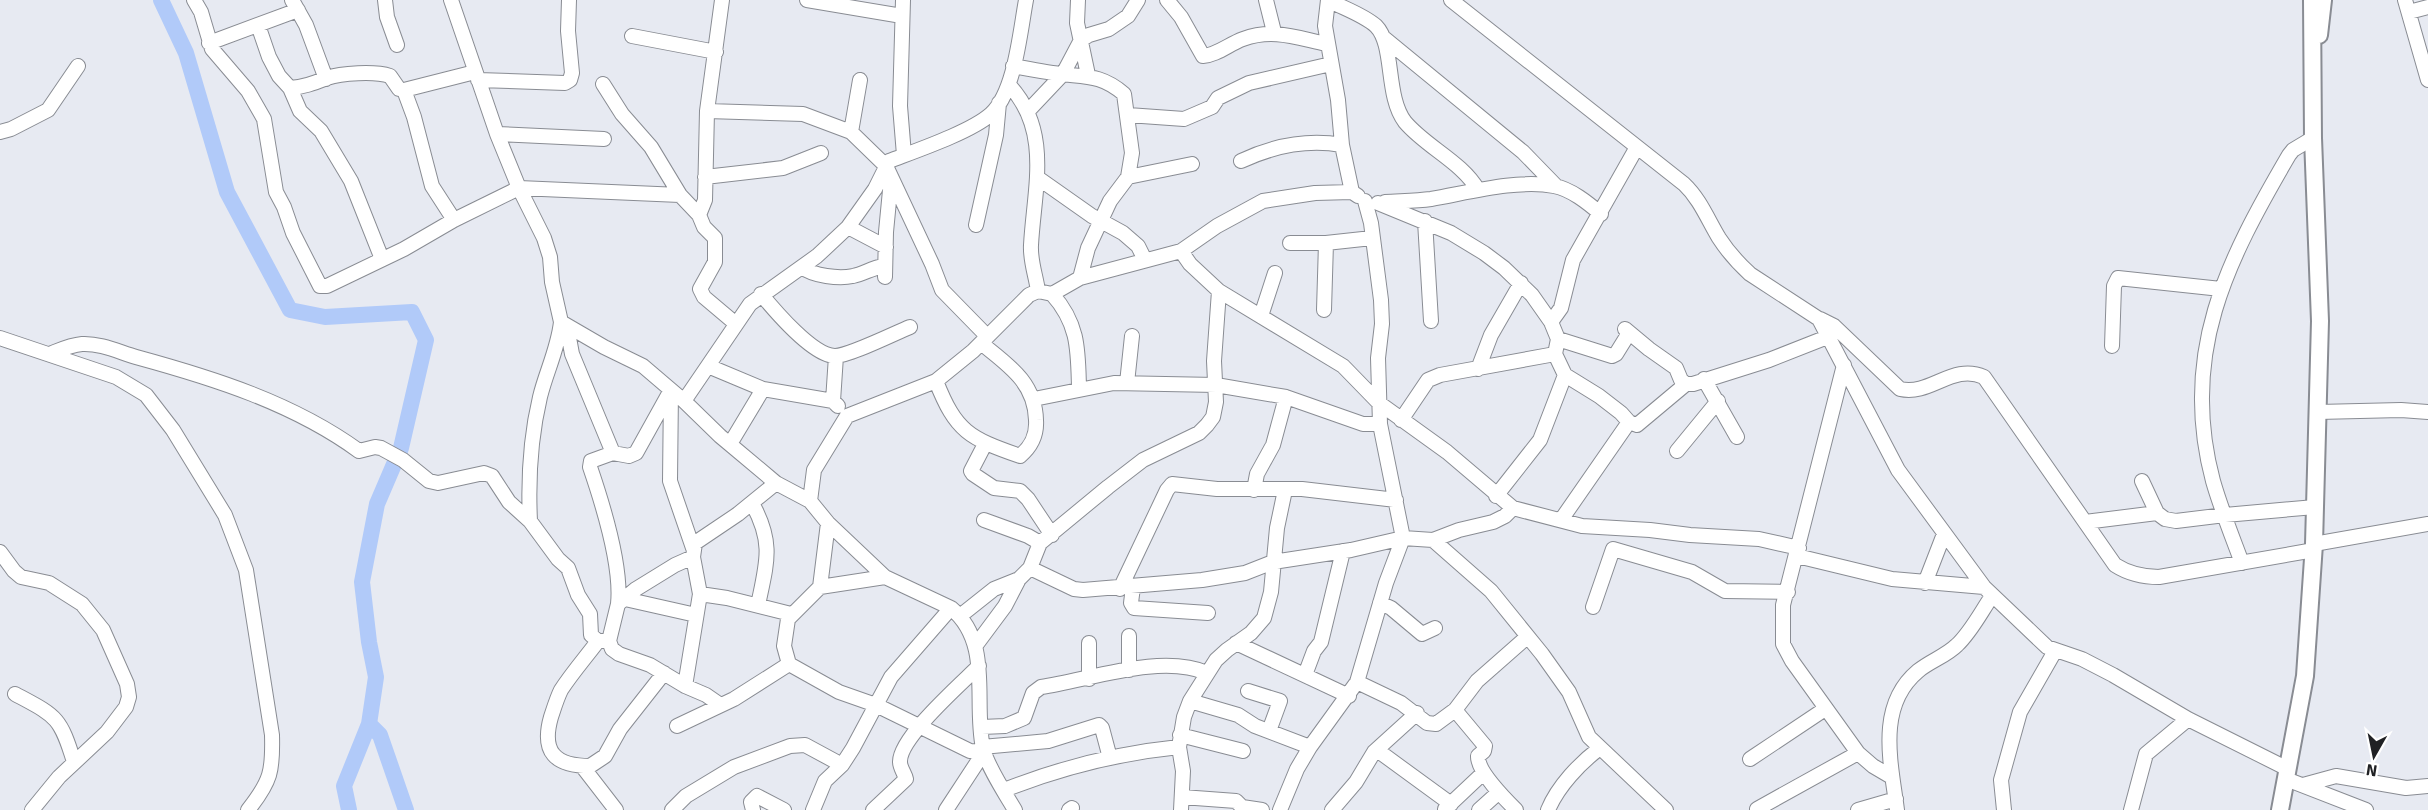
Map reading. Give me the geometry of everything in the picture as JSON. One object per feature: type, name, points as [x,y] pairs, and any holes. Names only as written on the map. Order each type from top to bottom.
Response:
[{"type":"main road","points":[[2280,810],[2305,676],[2314,547],[2320,321],[2313,138],[2312,0]]},
{"type":"main road","points":[[2313,80],[2323,0]]},
{"type":"street","points":[[194,0],[201,12],[209,43],[248,91],[264,119],[276,192],[284,207],[292,233],[320,286],[327,286],[404,249],[454,220],[519,188],[680,195]]},
{"type":"street","points":[[385,0],[387,17],[397,45]]},
{"type":"street","points":[[451,0],[498,135],[519,188],[544,238],[550,257],[552,282],[572,354],[613,453]]},
{"type":"street","points":[[290,88],[351,75],[383,74],[390,76],[399,88],[404,90],[477,76],[565,83],[570,80],[572,73],[568,31],[569,0]]},
{"type":"street","points":[[699,215],[705,200],[707,111],[722,0]]},
{"type":"street","points":[[807,0],[902,16]]},
{"type":"street","points":[[903,0],[900,106],[904,155]]},
{"type":"street","points":[[802,267],[815,274],[853,276],[874,267],[885,272],[889,161],[972,125],[991,114],[1009,85],[1026,0]]},
{"type":"street","points":[[1078,0],[1077,23],[1088,75]]},
{"type":"street","points":[[1028,111],[1063,74],[1081,40],[1109,28],[1128,16],[1138,0]]},
{"type":"street","points":[[1167,0],[1181,17],[1203,56],[1209,56],[1240,40],[1274,32],[1328,44]]},
{"type":"street","points":[[1266,0],[1274,32]]},
{"type":"street","points":[[1352,192],[1342,144],[1338,100],[1325,26],[1328,0],[1377,27],[1384,38],[1522,152],[1556,186],[1584,200],[1601,214]]},
{"type":"street","points":[[1451,0],[1691,190],[1718,237],[1740,265],[1819,319],[1834,326],[1900,389],[1916,390],[1963,373],[1973,373],[1984,377],[2115,565],[2127,572],[2146,577],[2159,577],[2242,563],[2426,521]]},
{"type":"street","points":[[209,43],[258,25],[295,3],[326,79]]},
{"type":"street","points":[[2428,7],[2407,6],[2428,80]]},
{"type":"street","points":[[258,25],[269,57],[279,76],[290,88],[300,111],[321,131],[351,181],[382,259]]},
{"type":"street","points":[[632,36],[716,52]]},
{"type":"street","points":[[1384,38],[1395,101],[1404,120],[1472,179],[1478,190]]},
{"type":"street","points":[[1128,115],[1184,119],[1212,107],[1218,98],[1249,83],[1331,64]]},
{"type":"street","points":[[0,132],[11,129],[48,110],[78,66]]},
{"type":"street","points":[[1013,66],[1063,74],[1088,75],[1124,94],[1132,153],[1128,177],[1118,189],[1088,248],[1080,278]]},
{"type":"street","points":[[851,132],[860,80]]},
{"type":"street","points":[[603,84],[622,114],[651,147],[680,195],[699,215],[704,227],[715,238],[715,262],[700,289],[704,297],[736,324]]},
{"type":"street","points":[[1009,85],[1028,111],[1035,133],[1038,178],[1031,257],[1045,293],[1065,313],[1076,338],[1079,388]]},
{"type":"street","points":[[404,90],[414,117],[432,186],[454,220]]},
{"type":"street","points":[[976,225],[996,135],[999,104]]},
{"type":"street","points":[[707,111],[803,114],[851,132],[889,172],[932,264],[942,291],[1027,385],[1034,399],[1037,429],[1026,451],[1020,456],[985,444],[955,421],[936,381]]},
{"type":"street","points":[[498,135],[604,139]]},
{"type":"street","points":[[2242,563],[2213,481],[2202,408],[2204,355],[2214,308],[2256,212],[2289,155],[2313,138]]},
{"type":"street","points":[[1241,161],[1286,145],[1323,142],[1342,144]]},
{"type":"street","points":[[1551,322],[1561,308],[1573,260],[1637,147]]},
{"type":"street","points":[[705,177],[783,168],[821,153]]},
{"type":"street","points":[[1128,177],[1192,164]]},
{"type":"street","points":[[684,401],[750,304],[802,267],[848,227],[889,172]]},
{"type":"street","points":[[1038,178],[1115,227],[1143,253],[1145,260]]},
{"type":"street","points":[[1372,202],[1427,200],[1478,190],[1515,186],[1556,186]]},
{"type":"street","points":[[810,501],[814,470],[848,416],[936,381],[1029,295],[1045,293],[1080,278],[1181,251],[1217,226],[1263,201],[1315,193],[1352,192],[1372,202],[1425,221],[1474,246],[1521,283],[1551,322],[1557,339],[1556,354],[1565,375],[1621,413],[1629,422],[1637,425],[1686,384]]},
{"type":"street","points":[[1280,810],[1297,769],[1310,747],[1357,682],[1380,603],[1403,538],[1380,424],[1378,358],[1382,324],[1379,282],[1372,238],[1372,202]]},
{"type":"street","points":[[1425,221],[1431,321]]},
{"type":"street","points":[[848,227],[886,247]]},
{"type":"street","points":[[1290,243],[1326,243],[1372,238]]},
{"type":"street","points":[[1324,310],[1326,243]]},
{"type":"street","points":[[1181,251],[1190,264],[1219,291],[1343,366],[1379,403],[1447,452],[1496,496],[1513,508],[1582,526],[1650,530],[1690,536],[1759,539],[1892,579],[1988,592]]},
{"type":"street","points":[[1261,316],[1275,273]]},
{"type":"street","points":[[2112,346],[2114,286],[2118,278],[2221,289]]},
{"type":"street","points":[[1478,369],[1491,335],[1521,283]]},
{"type":"street","points":[[976,645],[1005,606],[1019,579],[1030,568],[1046,539],[1143,460],[1198,434],[1213,417],[1216,402],[1214,361],[1219,291]]},
{"type":"street","points":[[762,294],[811,345],[821,352],[836,356],[910,327]]},
{"type":"street","points":[[1819,319],[1830,336],[1898,470],[1988,592],[2035,638],[2055,651],[2082,659],[2103,670],[2287,774],[2303,786],[2366,810]]},
{"type":"street","points":[[564,325],[643,366],[776,483],[810,501],[828,524],[885,577],[956,612],[967,625],[976,645],[983,749],[1015,810]]},
{"type":"street","points":[[530,521],[528,482],[531,449],[541,395],[564,325]]},
{"type":"street","points":[[1557,339],[1612,356],[1616,354],[1627,331],[1676,368],[1681,380],[1686,384],[1693,384],[1769,360],[1830,336]]},
{"type":"street","points":[[1127,382],[1132,336]]},
{"type":"street","points":[[0,338],[52,353],[116,377],[146,395],[173,430],[225,515],[247,577],[272,735],[273,759],[270,778],[248,810]]},
{"type":"street","points":[[52,353],[68,346],[96,345],[270,400],[303,416],[359,451],[375,447],[384,450],[403,460],[429,481],[438,483],[484,473],[492,476],[509,502],[530,521],[558,559],[568,568],[575,588],[590,614],[591,635],[619,654],[650,665],[719,704]]},
{"type":"street","points":[[1401,420],[1428,380],[1440,375],[1556,354]]},
{"type":"street","points":[[833,401],[836,356]]},
{"type":"street","points":[[1844,364],[1788,592],[1782,622],[1783,644],[1797,669],[1858,753],[1873,766],[1890,776]]},
{"type":"street","points":[[708,366],[763,389],[833,401],[848,416]]},
{"type":"street","points":[[1496,496],[1540,440],[1565,375]]},
{"type":"street","points":[[1704,379],[1737,437]]},
{"type":"street","points":[[1034,399],[1079,388],[1127,382],[1216,385],[1286,397],[1363,424],[1380,424]]},
{"type":"street","points":[[730,444],[763,389]]},
{"type":"street","points":[[622,602],[616,561],[590,467],[591,461],[613,453],[629,456],[636,453],[671,390]]},
{"type":"street","points":[[671,390],[670,481],[693,552],[700,594],[685,686]]},
{"type":"street","points":[[1254,490],[1257,474],[1273,445],[1286,397]]},
{"type":"street","points":[[1677,451],[1718,401]]},
{"type":"street","points":[[2318,412],[2401,410],[2428,412]]},
{"type":"street","points":[[1561,520],[1629,422]]},
{"type":"street","points":[[985,444],[972,471],[973,474],[994,488],[1020,491],[1028,499],[1046,539]]},
{"type":"street","points":[[2142,481],[2157,513],[2165,519],[2176,521],[2315,507]]},
{"type":"street","points":[[664,674],[620,729],[605,756],[590,766],[559,760],[548,746],[547,736],[561,691],[603,641],[622,602],[636,589],[693,552],[695,543],[709,531],[752,503],[776,483]]},
{"type":"street","points":[[1208,613],[1134,608],[1126,588],[1167,490],[1172,484],[1216,489],[1302,489],[1396,500]]},
{"type":"street","points":[[1262,810],[1242,807],[1236,801],[1181,804],[1183,771],[1179,741],[1190,701],[1207,673],[1216,660],[1251,633],[1264,618],[1271,592],[1273,562],[1285,490]]},
{"type":"street","points":[[752,503],[765,528],[767,544],[766,569],[758,605]]},
{"type":"street","points":[[1030,568],[1074,589],[1126,588],[1234,574],[1273,562],[1343,551],[1403,538],[1433,540],[1459,530],[1493,522],[1513,508]]},
{"type":"street","points":[[2085,522],[2157,513]]},
{"type":"street","points":[[984,520],[1028,536],[1046,539]]},
{"type":"street","points":[[820,587],[828,524]]},
{"type":"street","points":[[1593,607],[1618,529]]},
{"type":"street","points":[[1925,583],[1944,534]]},
{"type":"street","points":[[1433,540],[1491,591],[1556,670],[1569,692],[1589,737],[1666,810]]},
{"type":"street","points":[[1613,549],[1692,572],[1725,591],[1788,592]]},
{"type":"street","points":[[1305,675],[1314,651],[1321,642],[1343,551]]},
{"type":"street","points":[[0,552],[21,577],[49,583],[82,604],[103,630],[127,684],[129,697],[126,707],[107,732],[84,756],[74,762],[32,810]]},
{"type":"street","points":[[885,577],[820,587],[791,614],[786,625],[784,646],[789,664],[839,692],[876,705],[970,752],[1048,741],[1099,725],[1102,728],[1110,758]]},
{"type":"street","points":[[814,809],[825,782],[842,765],[891,677],[956,612],[994,590],[1019,579]]},
{"type":"street","points":[[1858,810],[1897,805],[1890,776],[1891,715],[1896,698],[1916,672],[1956,646],[1988,592]]},
{"type":"street","points":[[700,594],[791,614]]},
{"type":"street","points":[[622,602],[696,615]]},
{"type":"street","points":[[1380,603],[1391,608],[1422,634],[1435,628]]},
{"type":"street","points":[[1129,636],[1129,670]]},
{"type":"street","points":[[1357,682],[1401,703],[1417,713],[1427,723],[1433,724],[1455,710],[1477,681],[1527,637]]},
{"type":"street","points":[[1089,643],[1089,679]]},
{"type":"street","points":[[1236,643],[1349,696]]},
{"type":"street","points":[[2004,810],[2001,780],[2019,712],[2055,651]]},
{"type":"street","points":[[678,726],[719,704],[734,699],[789,664]]},
{"type":"street","points":[[873,810],[906,779],[899,763],[903,749],[919,726],[979,666]]},
{"type":"street","points":[[982,727],[1005,726],[1024,718],[1036,689],[1129,670],[1174,666],[1207,673]]},
{"type":"street","points":[[1248,691],[1280,701],[1269,731]]},
{"type":"street","points":[[15,694],[45,710],[59,721],[74,762]]},
{"type":"street","points":[[1190,701],[1238,716],[1310,747]]},
{"type":"street","points":[[1750,759],[1825,709]]},
{"type":"street","points":[[1455,710],[1485,746],[1478,760],[1499,792],[1516,810]]},
{"type":"street","points":[[1332,810],[1356,782],[1377,750],[1417,713]]},
{"type":"street","points":[[2131,810],[2146,754],[2188,719]]},
{"type":"street","points":[[1004,790],[1048,774],[1179,741],[1243,751]]},
{"type":"street","points":[[672,810],[686,796],[734,767],[790,746],[805,745],[842,765]]},
{"type":"street","points":[[1548,810],[1575,771],[1600,748]]},
{"type":"street","points":[[946,810],[983,749]]},
{"type":"street","points":[[1377,750],[1447,807],[1479,777]]},
{"type":"street","points":[[1757,809],[1858,753]]},
{"type":"street","points":[[582,766],[616,810]]},
{"type":"street","points":[[2303,786],[2336,776],[2406,788],[2428,786]]},
{"type":"street","points":[[1479,810],[1499,792]]},
{"type":"street","points":[[753,810],[751,802],[757,796],[784,810]]},
{"type":"waterway","points":[[161,0],[186,53],[227,192],[290,310],[325,317],[412,312],[426,340],[401,448],[377,504],[362,582],[369,642],[376,677],[369,724],[344,786],[349,810]]},
{"type":"waterway","points":[[369,724],[380,735],[406,810]]}]
